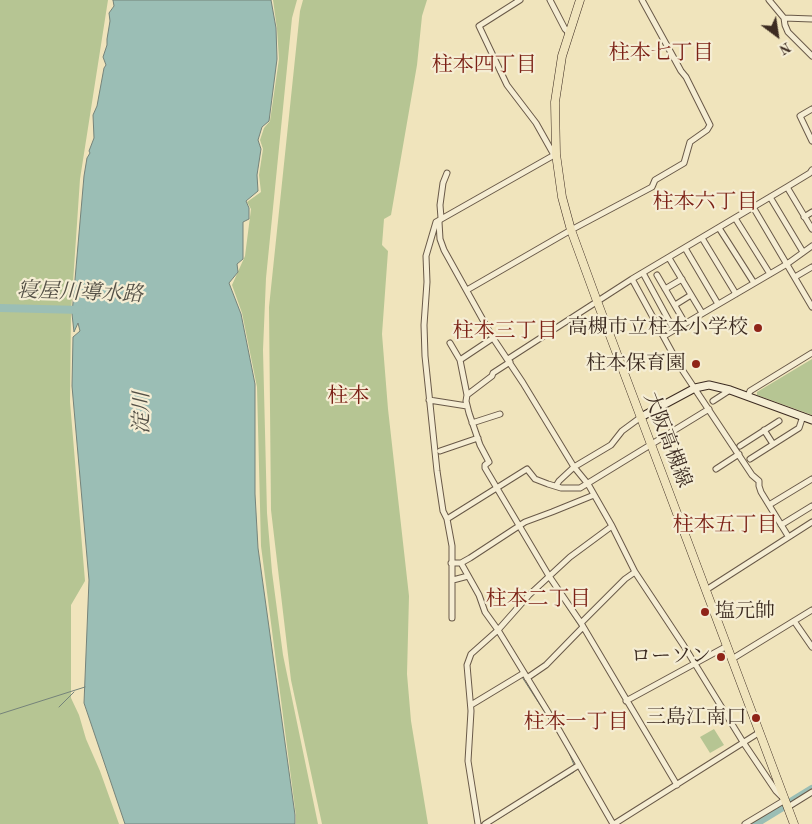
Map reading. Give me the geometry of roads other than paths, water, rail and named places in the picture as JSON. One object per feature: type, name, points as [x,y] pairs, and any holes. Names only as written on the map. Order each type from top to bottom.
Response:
[{"type":"main road","name":"大阪高槻線","points":[[580,0],[562,56],[555,102],[555,154],[562,197],[571,230],[597,301],[794,824]]},
{"type":"street","points":[[452,618],[452,546],[447,518],[443,511],[429,400],[424,325],[427,282],[426,256],[436,222],[441,218],[555,154],[536,122],[507,85],[479,26],[520,0]]},
{"type":"street","points":[[550,0],[569,33]]},
{"type":"street","points":[[467,290],[652,186],[655,180],[684,163],[690,142],[710,125],[686,77],[642,0]]},
{"type":"street","points":[[769,0],[784,18],[788,32],[812,56]]},
{"type":"street","points":[[784,18],[812,19]]},
{"type":"street","points":[[812,109],[800,116],[812,141]]},
{"type":"street","points":[[467,395],[509,361],[597,301],[810,173],[812,170]]},
{"type":"street","points":[[448,173],[443,183],[440,205],[441,218],[439,222],[440,239],[444,250],[492,338],[509,361],[574,466],[594,494],[635,572],[743,742],[786,803]]},
{"type":"street","points":[[787,187],[812,229]]},
{"type":"street","points":[[770,197],[803,252]]},
{"type":"street","points":[[753,207],[812,307]]},
{"type":"street","points":[[804,217],[812,212]]},
{"type":"street","points":[[735,218],[770,274]]},
{"type":"street","points":[[719,228],[754,283]]},
{"type":"street","points":[[702,238],[736,294]]},
{"type":"street","points":[[664,336],[787,264],[812,246]]},
{"type":"street","points":[[685,248],[718,304]]},
{"type":"street","points":[[669,258],[702,313]]},
{"type":"street","points":[[795,277],[812,266]]},
{"type":"street","points":[[643,273],[674,330]]},
{"type":"street","points":[[656,275],[685,323]]},
{"type":"street","points":[[632,279],[679,365],[752,475],[759,481],[758,486],[788,536]]},
{"type":"street","points":[[665,289],[682,279]]},
{"type":"street","points":[[674,305],[691,295]]},
{"type":"street","points":[[460,360],[492,338]]},
{"type":"street","points":[[450,343],[460,360],[467,395],[467,406],[472,423],[490,462],[485,465],[485,468],[582,625],[677,785]]},
{"type":"street","points":[[748,396],[750,391],[812,353]]},
{"type":"street","points":[[556,486],[574,466],[610,445],[622,431],[641,417],[695,388],[709,385],[730,390],[812,420]]},
{"type":"street","points":[[713,401],[730,390]]},
{"type":"street","points":[[429,400],[467,406]]},
{"type":"street","points":[[447,518],[526,469],[535,479],[556,486],[572,489],[580,488],[709,409]]},
{"type":"street","points":[[472,423],[500,414]]},
{"type":"street","points":[[750,459],[799,428],[803,416]]},
{"type":"street","points":[[740,446],[779,421]]},
{"type":"street","points":[[764,430],[773,444]]},
{"type":"street","points":[[440,451],[478,438]]},
{"type":"street","points":[[716,469],[738,454]]},
{"type":"street","points":[[770,505],[812,479]]},
{"type":"street","points":[[451,563],[461,563],[519,525],[594,494]]},
{"type":"street","points":[[781,525],[812,506]]},
{"type":"street","points":[[706,590],[812,522]]},
{"type":"street","points":[[478,824],[468,761],[471,706],[467,666],[471,654],[498,630],[529,595],[570,557],[612,526]]},
{"type":"street","points":[[461,563],[479,594],[485,612],[559,730],[614,824],[760,732]]},
{"type":"street","points":[[471,706],[546,664],[625,578],[635,572]]},
{"type":"street","points":[[453,580],[468,576]]},
{"type":"street","points":[[732,659],[812,610]]},
{"type":"street","points":[[794,621],[812,647]]},
{"type":"street","points":[[626,701],[727,646]]},
{"type":"street","points":[[485,824],[579,766]]},
{"type":"street","points":[[745,824],[812,792]]},
{"type":"water","name":"淀川","points":[[113,0],[271,0],[276,28],[277,59],[269,121],[262,127],[258,140],[261,149],[257,175],[258,191],[246,201],[249,208],[249,219],[243,222],[243,259],[237,264],[238,272],[229,283],[241,314],[255,384],[255,494],[258,548],[295,824],[125,824],[84,703],[89,580],[72,386],[73,337],[80,331],[78,323],[74,332],[72,314],[84,176],[87,158],[94,138],[93,115],[97,106],[106,65],[103,57],[107,45],[109,13],[114,6]]},
{"type":"waterway","name":"寝屋川導水路","points":[[0,308],[82,310]]},
{"type":"waterway","points":[[564,603],[580,627]]},
{"type":"waterway","points":[[527,675],[544,663],[555,652]]},
{"type":"waterway","points":[[523,677],[555,728]]},
{"type":"waterway","points":[[0,714],[85,687]]},
{"type":"waterway","points":[[59,707],[74,692]]},
{"type":"waterway","points":[[567,748],[574,765]]},
{"type":"waterway","points":[[490,824],[576,769]]},
{"type":"waterway","points":[[755,824],[812,789]]},
{"type":"place","name":"高槻市立柱本小学校","points":[[758,328]]},
{"type":"place","name":"柱本保育園","points":[[696,364]]},
{"type":"place","name":"塩元帥","points":[[705,612]]},
{"type":"place","name":"ローソン","points":[[721,657]]},
{"type":"place","name":"三島江南口","points":[[756,718]]},
{"type":"district","name":"柱本七丁目","points":[[661,53]]},
{"type":"district","name":"柱本四丁目","points":[[484,65]]},
{"type":"district","name":"柱本六丁目","points":[[705,202]]},
{"type":"district","name":"柱本三丁目","points":[[505,331]]},
{"type":"district","name":"柱本","points":[[348,396]]},
{"type":"district","name":"柱本五丁目","points":[[725,525]]},
{"type":"district","name":"柱本二丁目","points":[[538,599]]},
{"type":"district","name":"柱本一丁目","points":[[576,722]]}]
